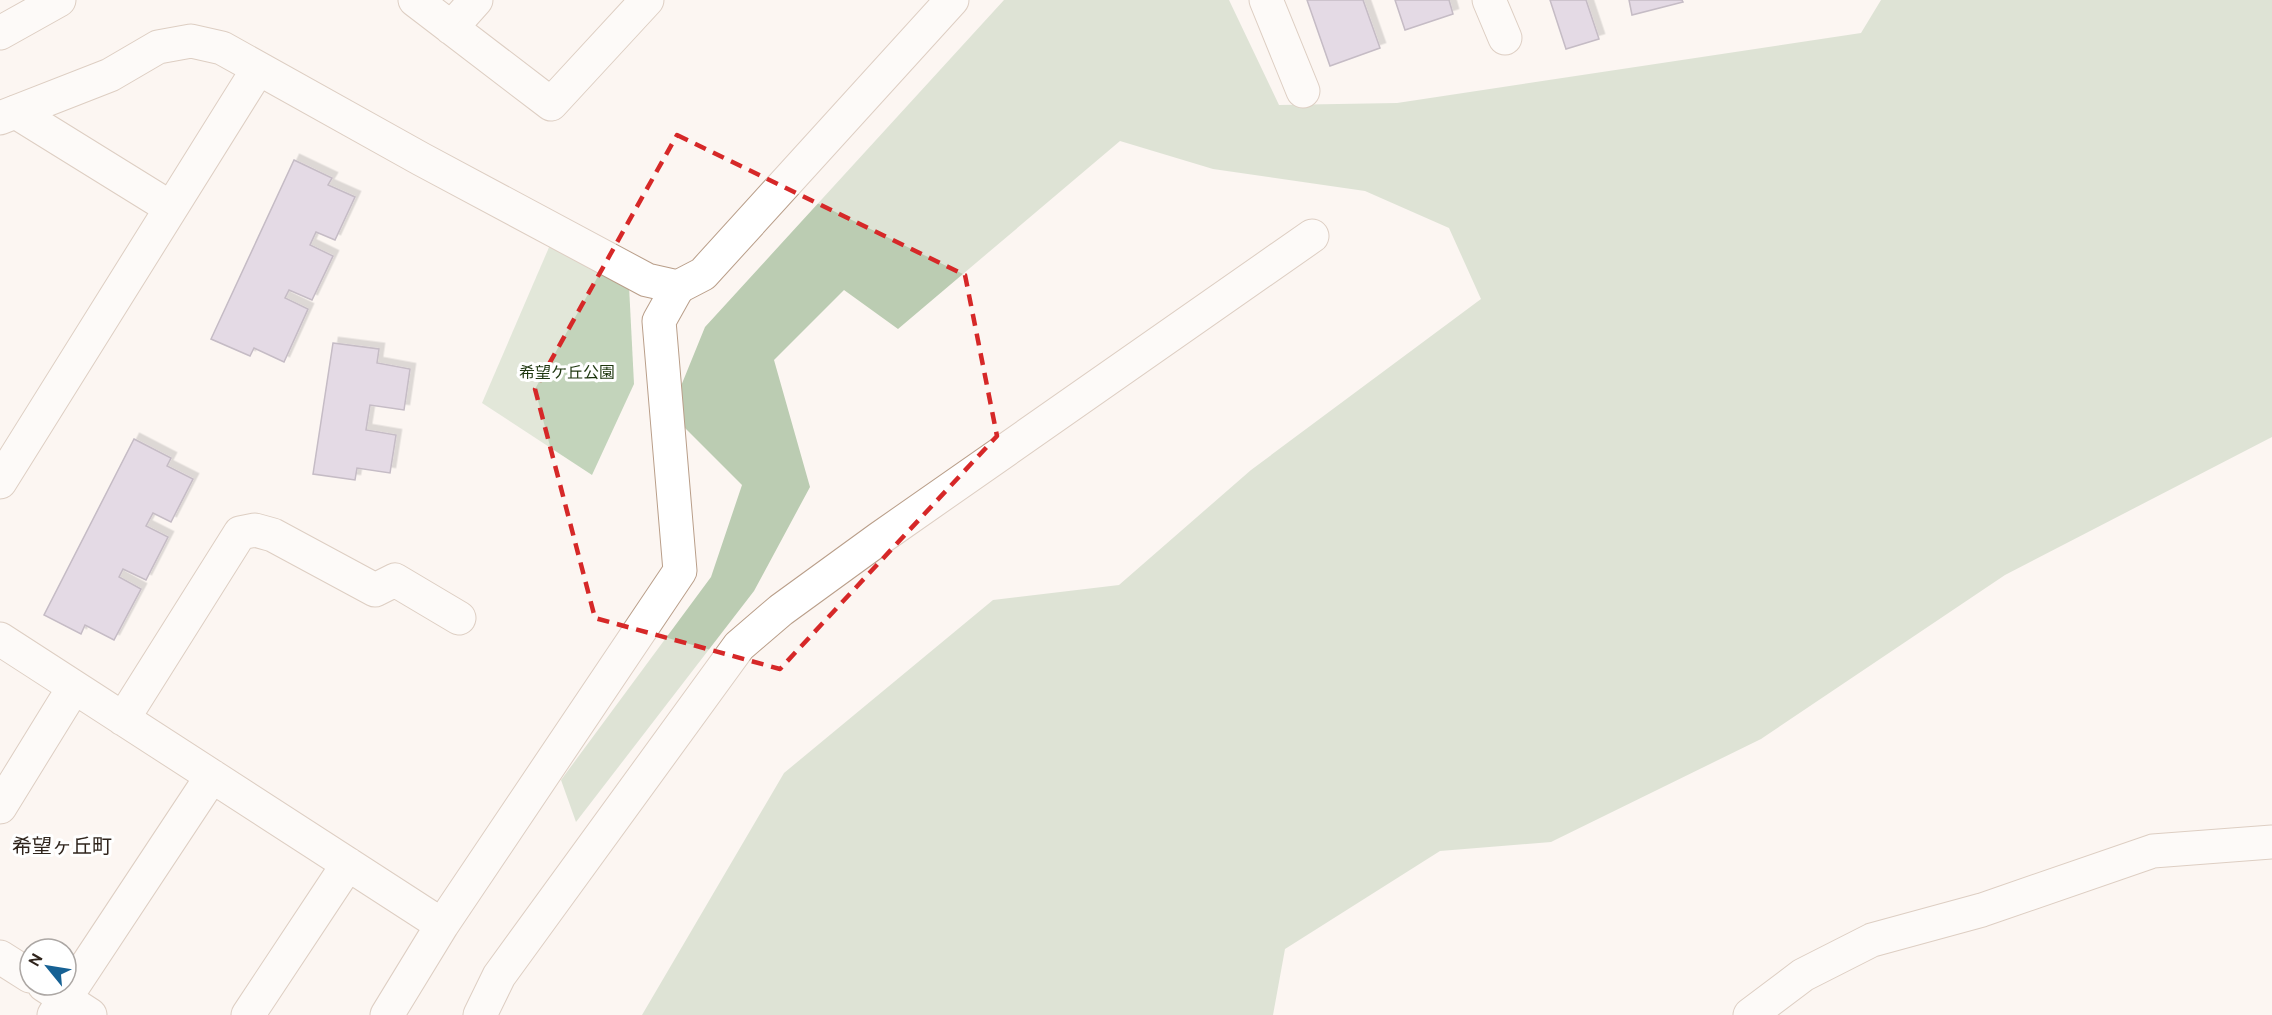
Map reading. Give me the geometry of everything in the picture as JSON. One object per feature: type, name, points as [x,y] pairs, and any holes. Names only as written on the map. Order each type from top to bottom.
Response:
[{"type":"street","points":[[0,33],[60,0]]},
{"type":"street","points":[[415,0],[551,104],[647,0]]},
{"type":"street","points":[[451,28],[476,0]]},
{"type":"street","points":[[387,1015],[442,925],[680,571],[660,321],[678,287],[703,274],[952,0]]},
{"type":"street","points":[[1266,0],[1303,91]]},
{"type":"street","points":[[1489,0],[1505,38]]},
{"type":"street","points":[[8,115],[110,75],[158,47],[191,41],[222,48],[647,280],[678,287]]},
{"type":"street","points":[[0,482],[258,69]]},
{"type":"street","points":[[8,115],[171,208]]},
{"type":"street","points":[[480,1015],[499,976],[739,646],[781,610],[880,538],[1312,236]]},
{"type":"street","points":[[123,718],[240,533],[255,530],[273,535],[375,590],[395,580],[459,618]]},
{"type":"street","points":[[0,639],[442,925]]},
{"type":"street","points":[[0,807],[74,687]]},
{"type":"street","points":[[63,1003],[212,776]]},
{"type":"street","points":[[1750,1015],[1803,975],[1872,940],[1982,910],[2153,851],[2272,842]]},
{"type":"street","points":[[248,1015],[348,864]]},
{"type":"street","points":[[0,957],[18,968]]},
{"type":"highlighted area","points":[[677,135],[965,275],[997,436],[780,669],[595,618],[535,389]]},
{"type":"green space","points":[[1004,0],[1229,0],[1279,105],[1397,103],[1861,33],[1881,0],[2272,0],[2272,437],[2005,575],[1761,739],[1551,842],[1440,851],[1285,949],[1273,1015],[642,1015],[784,773],[993,600],[1119,585],[1251,470],[1481,299],[1449,228],[1365,191],[1213,169],[1120,141],[898,329],[844,290],[774,360],[810,487],[754,591],[576,822],[561,780],[711,577],[742,485],[670,413],[705,327]]},
{"type":"green space","name":"希望ケ丘公園","points":[[550,245],[629,286],[634,384],[592,475],[482,403]]},
{"type":"building","points":[[1307,0],[1363,0],[1380,48],[1330,66]]},
{"type":"building","points":[[1395,0],[1449,0],[1453,14],[1405,30]]},
{"type":"building","points":[[1550,0],[1586,0],[1599,39],[1566,49]]},
{"type":"building","points":[[1629,0],[1682,0],[1683,2],[1632,15]]},
{"type":"building","points":[[294,160],[332,178],[328,185],[355,197],[335,240],[316,232],[310,245],[333,256],[312,300],[289,290],[285,298],[308,309],[284,362],[254,348],[250,356],[211,339]]},
{"type":"building","points":[[333,343],[379,349],[377,363],[410,369],[404,410],[370,405],[366,430],[396,435],[390,473],[357,468],[355,480],[313,474]]},
{"type":"building","points":[[134,439],[171,458],[167,466],[193,479],[171,522],[153,513],[146,526],[168,537],[146,580],[123,569],[119,577],[141,589],[114,640],[85,625],[81,634],[44,615]]},
{"type":"district","name":"希望ヶ丘町","points":[[62,846]]}]
